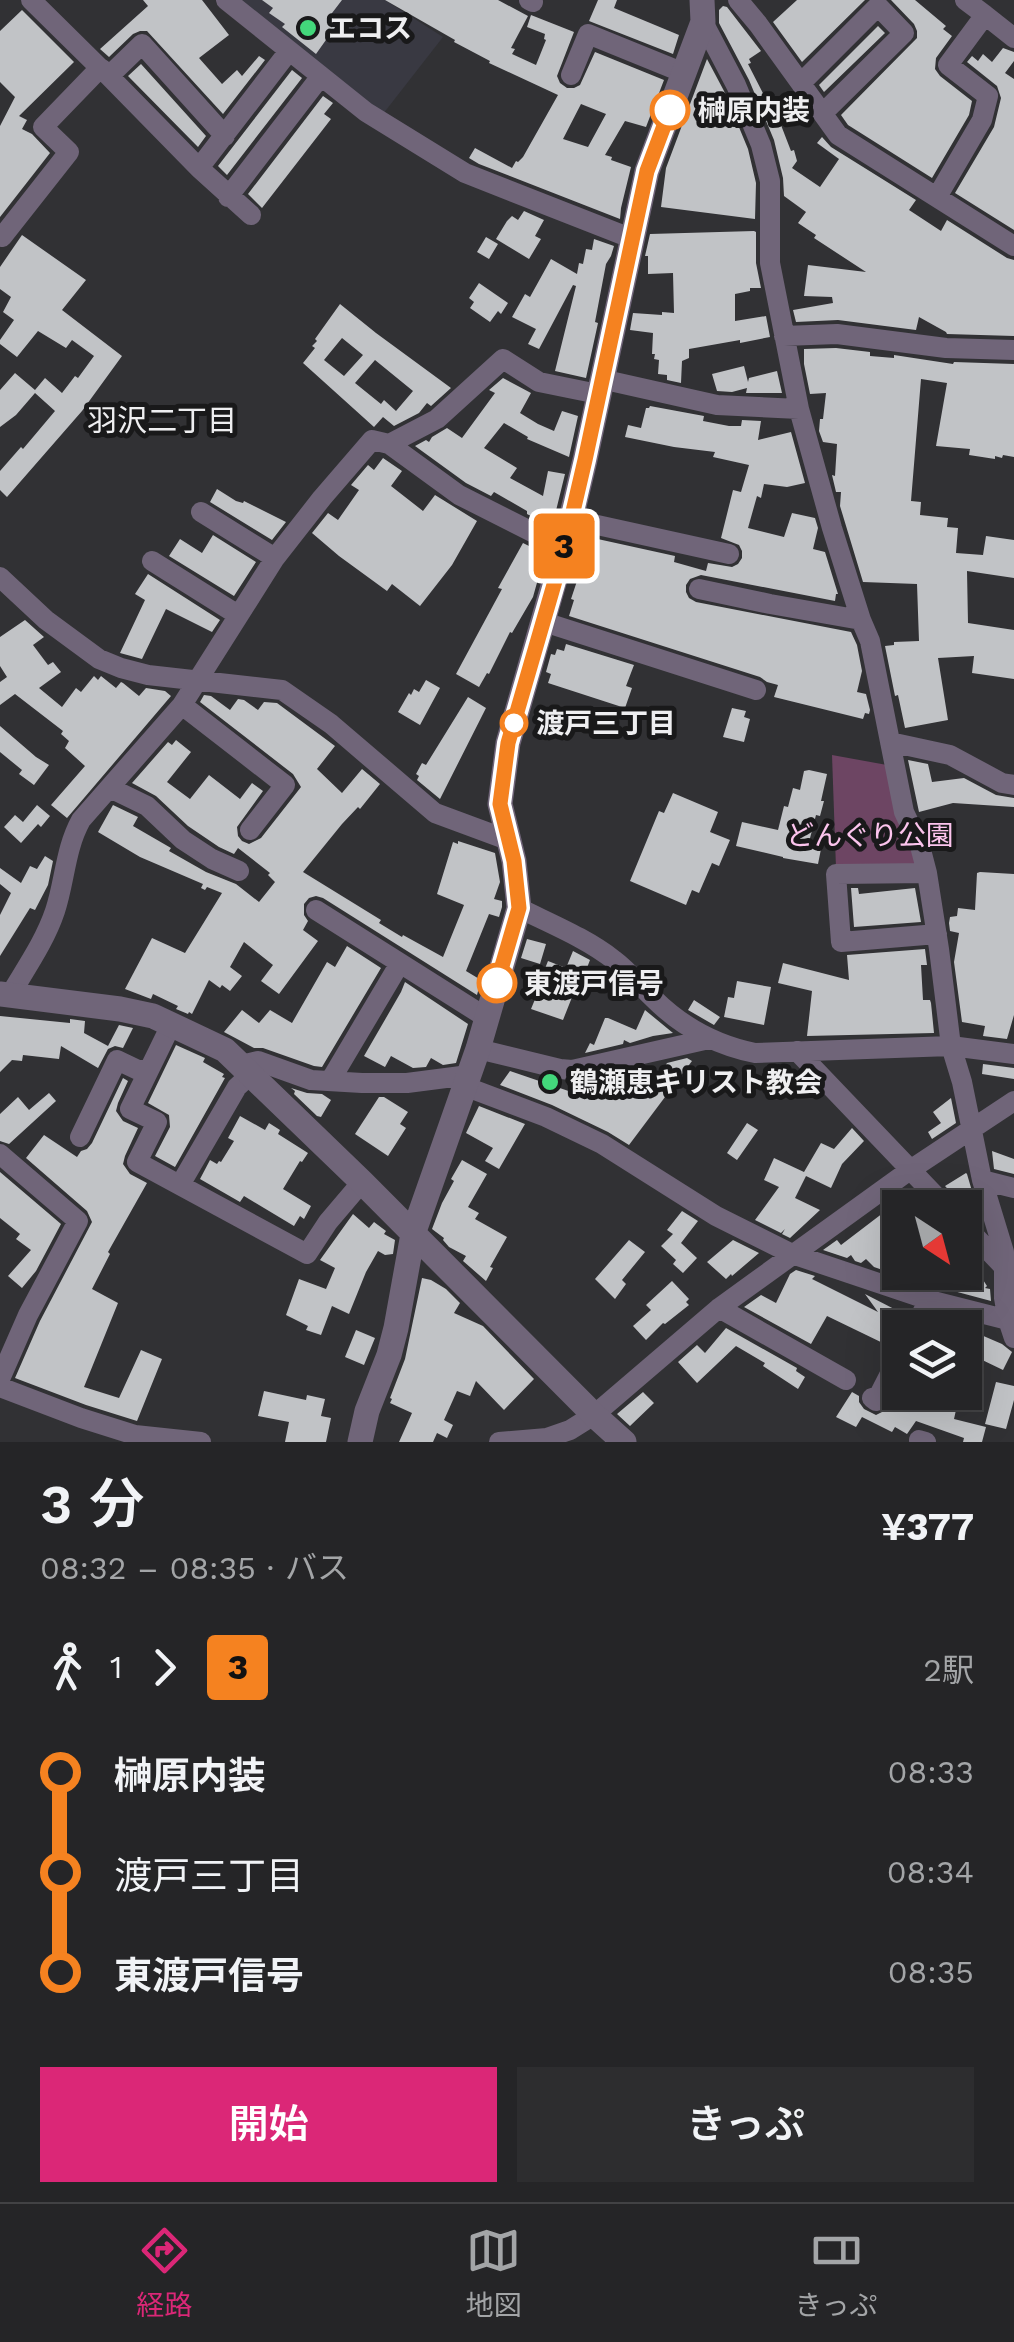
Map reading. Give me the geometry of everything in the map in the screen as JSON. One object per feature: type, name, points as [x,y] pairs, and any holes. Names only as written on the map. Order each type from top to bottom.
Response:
[{"type":"street","points":[[31,0],[251,215]]},
{"type":"street","points":[[226,0],[366,112],[465,172],[633,239]]},
{"type":"street","points":[[738,0],[838,134],[1014,246]]},
{"type":"street","points":[[965,0],[1014,38]]},
{"type":"street","points":[[801,84],[878,6],[904,34],[823,113]]},
{"type":"street","points":[[360,1442],[396,1328],[412,1234],[478,1050],[519,908],[500,804],[508,743],[564,548],[647,171],[684,73],[702,11]]},
{"type":"street","points":[[702,11],[761,146],[770,180],[770,263],[798,409],[870,641],[904,812],[920,846],[927,874],[951,1046],[982,1180],[1004,1252],[1008,1276],[1004,1298],[1011,1329]]},
{"type":"street","points":[[937,197],[982,120],[988,96],[948,66],[985,15]]},
{"type":"street","points":[[571,75],[588,34],[684,73]]},
{"type":"street","points":[[1,237],[69,152],[44,126],[142,44],[225,136]]},
{"type":"street","points":[[199,168],[290,51]]},
{"type":"street","points":[[228,196],[321,76]]},
{"type":"street","points":[[784,336],[838,334],[946,348],[1014,350]]},
{"type":"street","points":[[389,444],[437,419],[502,359],[539,382],[717,405],[798,409]]},
{"type":"street","points":[[564,548],[460,495],[389,444],[372,440],[275,558],[182,705],[81,820],[72,836],[56,909],[47,931],[5,995],[153,1016],[225,1050],[624,1442]]},
{"type":"street","points":[[201,512],[275,558]]},
{"type":"street","points":[[570,520],[729,554]]},
{"type":"street","points":[[152,561],[238,615]]},
{"type":"street","points":[[0,577],[46,620],[99,659],[121,668],[195,682],[282,690],[331,724],[435,814],[508,840]]},
{"type":"street","points":[[698,588],[861,620]]},
{"type":"street","points":[[544,622],[756,690]]},
{"type":"street","points":[[182,705],[285,785],[250,830]]},
{"type":"street","points":[[890,742],[950,755],[1002,784],[1014,785]]},
{"type":"street","points":[[110,788],[147,806],[183,840],[239,871]]},
{"type":"street","points":[[927,874],[836,874],[840,942],[937,934]]},
{"type":"street","points":[[519,908],[592,945],[681,1022],[730,1048],[754,1053],[951,1046],[1014,1054]]},
{"type":"street","points":[[316,910],[487,1018]]},
{"type":"street","points":[[330,1080],[400,963]]},
{"type":"street","points":[[172,1024],[130,1109],[157,1122],[137,1162],[307,1254],[362,1182]]},
{"type":"street","points":[[478,1050],[572,1070],[710,1040]]},
{"type":"street","points":[[796,1051],[929,1190]]},
{"type":"street","points":[[80,1137],[118,1060],[138,1070],[148,1070]]},
{"type":"street","points":[[180,1186],[246,1069],[258,1060],[311,1080],[385,1084],[466,1081],[602,1144],[716,1216],[792,1254],[1011,1329]]},
{"type":"street","points":[[499,1442],[546,1440],[594,1416],[719,1308],[910,1170],[1014,1101]]},
{"type":"street","points":[[0,1154],[78,1222],[28,1315],[0,1379]]},
{"type":"street","points":[[982,1180],[1014,1188]]},
{"type":"street","points":[[982,1246],[1008,1276]]},
{"type":"street","points":[[923,1310],[928,1300]]},
{"type":"street","points":[[719,1308],[846,1380]]},
{"type":"street","points":[[0,1387],[135,1435],[202,1442]]},
{"type":"street","points":[[872,1398],[876,1401],[882,1389]]},
{"type":"shaded area","points":[[234,0],[385,0],[443,37],[383,114]]},
{"type":"green space","name":"どんぐり公園","points":[[832,755],[887,765],[919,868],[836,868]]},
{"type":"building","points":[[143,0],[202,0],[229,35],[199,58],[222,84],[237,70],[242,76],[259,56],[265,60],[223,114],[147,31],[133,34],[109,57],[100,49],[148,6]]},
{"type":"building","name":"エコス","points":[[262,0],[342,0],[329,17],[338,23],[316,54],[282,27],[285,24],[269,13],[273,8]]},
{"type":"building","points":[[385,0],[498,0],[528,16],[511,48],[515,49],[512,54],[536,65],[546,40],[545,34],[527,27],[531,15],[574,32],[557,76],[567,88],[580,85],[595,52],[664,80],[646,127],[625,121],[605,155],[631,167],[620,219],[469,158],[475,148],[512,168],[523,157],[558,95],[489,63]],"holes":[[[581,104],[606,114],[588,147],[563,139]]]},
{"type":"building","points":[[598,0],[617,0],[614,8],[679,35],[673,54],[589,21]]},
{"type":"building","points":[[797,0],[865,0],[802,62],[773,22]]},
{"type":"building","points":[[891,0],[915,0],[946,26],[943,29],[952,36],[936,58],[935,69],[972,101],[969,115],[932,178],[848,125],[841,115],[917,38],[914,24]]},
{"type":"building","points":[[723,6],[761,51],[748,64],[771,109],[774,107],[791,151],[794,150],[797,161],[792,168],[820,187],[839,159],[817,143],[822,137],[831,147],[916,200],[909,210],[941,231],[947,220],[1014,260],[1014,336],[947,334],[919,317],[916,330],[838,320],[796,322],[793,310],[833,303],[832,297],[804,296],[808,265],[866,272],[798,223],[806,212],[784,196],[774,140],[719,23]]},
{"type":"building","points":[[22,10],[74,62],[19,116],[27,120],[22,129],[50,153],[0,217],[0,126],[15,97],[0,82],[0,31]]},
{"type":"building","points":[[878,26],[885,33],[824,92],[819,85]]},
{"type":"building","points":[[1003,48],[1014,52],[1014,61],[1005,73],[1014,79],[1014,230],[955,193],[994,127],[1001,98],[997,86],[967,62],[972,56],[978,61],[983,54],[992,62]]},
{"type":"building","points":[[707,59],[748,149],[756,183],[755,219],[661,207],[666,168]]},
{"type":"building","points":[[141,64],[206,136],[198,147],[128,76]]},
{"type":"building","points":[[292,70],[302,78],[227,175],[218,166]]},
{"type":"building","points":[[323,96],[333,103],[324,114],[331,119],[262,208],[248,194]]},
{"type":"building","points":[[524,211],[544,220],[535,236],[541,239],[529,259],[496,239],[512,216],[518,220]]},
{"type":"building","points":[[754,231],[761,288],[735,294],[735,321],[766,316],[770,337],[689,349],[689,358],[682,361],[681,383],[667,380],[667,375],[658,374],[659,360],[652,354],[653,333],[630,330],[633,313],[674,313],[673,273],[648,274],[645,256],[650,234]]},
{"type":"building","points":[[22,235],[86,280],[62,310],[122,356],[82,411],[7,497],[0,490],[0,471],[55,411],[35,393],[0,427],[0,390],[15,373],[35,390],[45,378],[62,393],[94,356],[72,340],[66,348],[38,331],[17,357],[0,344],[14,320],[3,312],[11,297],[0,289],[0,267]]},
{"type":"building","points":[[486,237],[498,244],[489,259],[477,252]]},
{"type":"building","points":[[594,239],[614,246],[606,264],[586,378],[555,371],[576,286],[573,285],[539,349],[528,344],[536,329],[512,317],[525,294],[530,297],[551,259],[577,274],[586,249],[592,250]]},
{"type":"building","points":[[479,283],[508,303],[490,322],[470,308],[474,302],[469,298]]},
{"type":"building","points":[[340,304],[451,388],[431,406],[427,403],[419,413],[394,426],[383,417],[374,427],[303,363],[315,348],[315,339]],"holes":[[[342,338],[363,355],[344,376],[324,360]],[[375,360],[413,391],[396,411],[355,383]]]},
{"type":"building","points":[[804,349],[870,352],[870,356],[894,355],[953,364],[1014,364],[1014,457],[1003,455],[995,459],[969,455],[970,449],[936,446],[947,383],[921,379],[911,501],[921,502],[920,515],[948,518],[947,527],[958,528],[956,553],[983,555],[986,536],[1014,540],[1014,578],[967,571],[968,623],[1014,630],[1014,679],[972,673],[974,656],[938,658],[948,720],[905,728],[898,695],[895,696],[885,646],[919,641],[917,584],[863,582],[840,506],[841,492],[836,492],[832,475],[835,476],[837,444],[823,442],[819,431],[826,393],[810,394],[804,364]]},
{"type":"building","points":[[744,366],[748,382],[749,378],[777,371],[782,393],[746,393],[747,388],[717,391],[712,374]]},
{"type":"building","points":[[503,378],[531,393],[520,413],[538,424],[554,431],[562,411],[578,416],[569,457],[527,439],[504,423],[484,448],[517,468],[510,478],[543,496],[548,471],[565,474],[552,527],[494,492],[491,496],[466,483],[415,446],[429,442],[447,428],[462,438],[495,393],[489,390]]},
{"type":"building","points":[[650,406],[704,416],[703,421],[729,426],[741,426],[742,420],[761,421],[758,440],[791,432],[805,483],[787,487],[764,484],[748,528],[784,537],[792,513],[815,518],[818,528],[813,549],[825,552],[838,594],[835,601],[701,575],[690,579],[686,592],[696,602],[851,632],[862,671],[857,692],[866,694],[870,710],[863,719],[774,697],[778,685],[760,677],[569,616],[578,578],[573,577],[584,536],[675,556],[674,562],[706,571],[708,563],[732,567],[742,558],[739,545],[721,538],[733,490],[741,492],[749,465],[713,457],[715,452],[625,437],[628,425],[641,428]]},
{"type":"building","points":[[383,458],[402,471],[391,486],[423,511],[435,495],[477,521],[452,565],[420,606],[392,584],[387,591],[312,533],[328,513],[338,520],[359,490],[351,485],[368,465],[374,470]]},
{"type":"building","points":[[217,489],[286,522],[272,540],[210,502]]},
{"type":"building","points":[[213,535],[256,562],[234,596],[169,556],[180,539],[202,553]]},
{"type":"building","points":[[523,543],[545,554],[533,597],[479,687],[456,674]]},
{"type":"building","points":[[148,574],[220,620],[212,632],[166,609],[142,659],[120,653],[145,600],[135,594]]},
{"type":"building","points":[[25,620],[44,637],[33,645],[48,665],[53,662],[61,672],[39,688],[62,707],[76,688],[81,692],[94,676],[98,680],[101,676],[116,688],[121,682],[139,696],[146,688],[171,696],[67,818],[51,805],[85,766],[65,748],[69,741],[61,734],[63,731],[15,694],[0,705],[0,682],[7,677],[0,666],[0,637]]},
{"type":"building","points":[[566,644],[634,665],[626,686],[632,688],[625,708],[548,683],[551,674],[546,672],[551,654],[555,655],[557,649],[564,651]]},
{"type":"building","points":[[426,680],[440,688],[420,725],[398,712],[409,693],[414,689],[419,692]]},
{"type":"building","points":[[204,695],[230,710],[238,699],[258,710],[264,702],[277,703],[335,746],[317,769],[342,793],[362,769],[380,784],[303,872],[402,937],[443,957],[464,905],[437,894],[453,842],[495,853],[500,882],[494,899],[502,901],[502,907],[499,917],[489,914],[466,971],[481,980],[477,995],[316,896],[304,904],[308,921],[303,930],[318,941],[279,994],[261,981],[273,965],[244,942],[230,967],[242,976],[230,991],[209,980],[192,1014],[153,994],[151,999],[125,989],[152,938],[185,953],[222,893],[207,887],[205,890],[201,888],[203,884],[140,857],[98,832],[113,805],[138,817],[133,826],[171,848],[169,851],[236,884],[259,902],[275,882],[270,873],[238,848],[234,854],[219,847],[188,826],[156,796],[132,783],[168,742],[172,745],[176,740],[191,752],[167,782],[190,799],[209,775],[240,799],[252,783],[263,791],[237,827],[238,836],[249,844],[261,838],[301,787],[293,774],[200,702]]},
{"type":"building","points":[[468,697],[486,708],[440,799],[417,780],[416,774],[422,763],[426,765]]},
{"type":"building","points":[[732,708],[746,711],[744,717],[750,719],[744,742],[723,737]]},
{"type":"building","points":[[0,726],[49,765],[34,785],[0,752]]},
{"type":"building","points":[[908,760],[928,764],[932,782],[964,778],[996,795],[1014,798],[1014,807],[953,803],[919,812]]},
{"type":"building","points":[[804,771],[827,774],[824,801],[809,842],[822,844],[818,864],[736,846],[742,822],[778,830],[793,788],[800,790]]},
{"type":"building","points":[[673,793],[718,812],[710,832],[730,840],[719,866],[712,863],[699,893],[692,890],[686,905],[630,881],[659,811],[664,813]]},
{"type":"building","points":[[37,805],[50,816],[21,843],[4,827],[15,815],[23,822]]},
{"type":"building","points":[[45,856],[53,861],[48,885],[35,910],[30,908],[0,956],[0,915],[11,893],[0,884],[0,868],[21,883],[30,866],[37,869]]},
{"type":"building","points":[[980,872],[1014,874],[1014,1015],[1007,1039],[983,1036],[985,1026],[962,1022],[954,962],[959,933],[950,931],[949,923],[950,917],[957,916],[958,908],[975,910]]},
{"type":"building","points":[[851,888],[858,888],[859,894],[915,888],[921,922],[854,927]]},
{"type":"building","points":[[527,939],[546,944],[540,964],[521,958]]},
{"type":"building","points":[[347,946],[381,968],[322,1067],[254,1048],[224,1032],[242,1010],[259,1023],[270,1010],[292,1023],[327,962],[335,967]]},
{"type":"building","points":[[925,949],[927,965],[921,965],[923,1000],[930,1000],[934,1033],[807,1036],[812,991],[778,983],[783,963],[849,980],[847,955]]},
{"type":"building","points":[[573,951],[590,960],[563,1020],[531,1009],[548,961],[566,968]]},
{"type":"building","points":[[737,981],[771,987],[764,1025],[724,1017],[728,997],[734,998]]},
{"type":"building","points":[[405,982],[468,1024],[456,1063],[443,1065],[431,1058],[426,1067],[413,1068],[391,1056],[385,1067],[364,1056]]},
{"type":"building","points":[[694,1000],[720,1017],[714,1025],[688,1010]]},
{"type":"building","points":[[645,1010],[673,1033],[630,1043],[624,1040],[623,1044],[585,1053],[590,1043],[594,1045],[605,1018],[636,1030]]},
{"type":"building","points":[[0,1016],[85,1021],[84,1033],[108,1046],[119,1025],[133,1028],[123,1048],[108,1049],[98,1068],[61,1046],[59,1059],[23,1055],[22,1061],[12,1060],[0,1072]]},
{"type":"building","points":[[176,1045],[205,1058],[203,1062],[225,1078],[175,1167],[155,1156],[170,1127],[169,1115],[148,1103]]},
{"type":"building","points":[[687,1058],[692,1061],[629,1145],[552,1105],[500,1085],[510,1071],[589,1098],[602,1077],[624,1072],[639,1081],[649,1067],[660,1073],[667,1063]]},
{"type":"building","points":[[983,1064],[1014,1068],[1014,1079],[982,1074]]},
{"type":"building","points":[[123,1078],[128,1081],[116,1111],[123,1121],[138,1128],[123,1164],[130,1174],[147,1183],[92,1289],[118,1303],[84,1387],[119,1398],[141,1350],[162,1359],[137,1421],[15,1378],[92,1222],[87,1211],[26,1158],[44,1135],[77,1157],[87,1149]]},
{"type":"building","points":[[291,1088],[322,1094],[331,1100],[321,1117],[317,1116]]},
{"type":"building","points":[[49,1093],[56,1101],[9,1144],[0,1141],[0,1114],[18,1097],[29,1110]]},
{"type":"building","points":[[379,1097],[408,1112],[400,1124],[406,1128],[388,1156],[355,1134]]},
{"type":"building","points":[[951,1098],[956,1123],[932,1139],[928,1132],[941,1123],[933,1112]]},
{"type":"building","points":[[479,1106],[525,1124],[499,1169],[485,1161],[493,1148],[466,1133]]},
{"type":"building","points":[[240,1116],[265,1130],[269,1123],[280,1130],[278,1134],[308,1153],[283,1189],[311,1206],[304,1219],[300,1216],[294,1226],[244,1196],[240,1202],[200,1179],[210,1160],[221,1162],[234,1141],[228,1138]]},
{"type":"building","points":[[747,1123],[758,1130],[737,1160],[727,1153]]},
{"type":"building","points":[[852,1128],[864,1141],[842,1164],[831,1188],[806,1176],[795,1198],[820,1210],[790,1238],[782,1234],[785,1229],[781,1233],[755,1220],[779,1187],[764,1180],[774,1158],[804,1172],[821,1143],[834,1149]]},
{"type":"building","points":[[992,1151],[1014,1159],[1014,1174],[994,1169]]},
{"type":"building","points":[[462,1160],[487,1174],[468,1207],[479,1213],[475,1219],[507,1237],[486,1281],[463,1261],[466,1256],[449,1247],[432,1229]]},
{"type":"building","points":[[0,1172],[61,1224],[36,1271],[22,1288],[8,1276],[31,1250],[16,1239],[20,1234],[0,1218]]},
{"type":"building","points":[[966,1173],[971,1190],[949,1190],[945,1186]]},
{"type":"building","points":[[682,1211],[698,1221],[681,1243],[697,1258],[683,1273],[661,1246],[673,1234],[667,1230]]},
{"type":"building","points":[[353,1214],[369,1228],[374,1222],[395,1240],[393,1254],[378,1251],[349,1314],[332,1306],[321,1335],[306,1330],[308,1326],[286,1315],[299,1279],[326,1289],[335,1268],[320,1260]]},
{"type":"building","points":[[882,1214],[882,1270],[866,1259],[861,1263],[851,1255],[847,1258],[823,1250],[837,1240],[841,1245]]},
{"type":"building","points":[[629,1240],[645,1252],[622,1280],[626,1284],[615,1299],[595,1279]]},
{"type":"building","points":[[733,1240],[759,1253],[726,1279],[707,1262]]},
{"type":"building","points":[[796,1270],[815,1276],[812,1279],[878,1312],[865,1294],[896,1310],[882,1310],[882,1343],[827,1316],[811,1344],[744,1307],[761,1295],[776,1303],[790,1274]]},
{"type":"building","points":[[422,1278],[446,1289],[460,1303],[454,1313],[483,1326],[534,1379],[504,1410],[476,1381],[470,1396],[457,1391],[444,1420],[453,1425],[447,1438],[437,1433],[433,1442],[399,1442],[412,1413],[390,1403],[390,1398],[405,1359]]},
{"type":"building","points":[[982,1278],[985,1288],[990,1289],[991,1301],[950,1290],[982,1290]]},
{"type":"building","points":[[672,1281],[689,1299],[689,1305],[646,1340],[633,1326],[651,1310],[646,1305]]},
{"type":"building","points":[[726,1328],[797,1368],[805,1377],[798,1389],[736,1346],[697,1383],[678,1362],[697,1345],[705,1353]]},
{"type":"building","points":[[356,1330],[375,1338],[364,1365],[345,1357]]},
{"type":"building","points":[[982,1335],[1012,1352],[1003,1370],[982,1360]]},
{"type":"building","points":[[996,1382],[1014,1386],[1006,1429],[985,1424]]},
{"type":"building","points":[[264,1391],[306,1400],[307,1395],[325,1399],[321,1416],[331,1418],[326,1442],[285,1442],[289,1422],[258,1416]]},
{"type":"building","points":[[643,1392],[654,1403],[630,1426],[617,1414]]},
{"type":"building","points":[[852,1392],[859,1396],[864,1409],[876,1415],[886,1410],[956,1410],[954,1419],[986,1427],[982,1442],[963,1442],[964,1438],[916,1421],[907,1434],[895,1427],[892,1432],[862,1417],[856,1427],[836,1417]]},
{"type":"bus line","name":"3","points":[[497,983],[519,908],[514,861],[500,804],[508,743],[564,550],[647,171],[670,110]]},
{"type":"place","name":"エコス","points":[[308,28]]},
{"type":"place","name":"榊原内装","points":[[670,110]]},
{"type":"place","name":"渡戸三丁目","points":[[514,723]]},
{"type":"place","name":"東渡戸信号","points":[[497,983]]},
{"type":"place","name":"鶴瀬恵キリスト教会","points":[[550,1082]]},
{"type":"district","name":"羽沢二丁目","points":[[162,421]]}]
